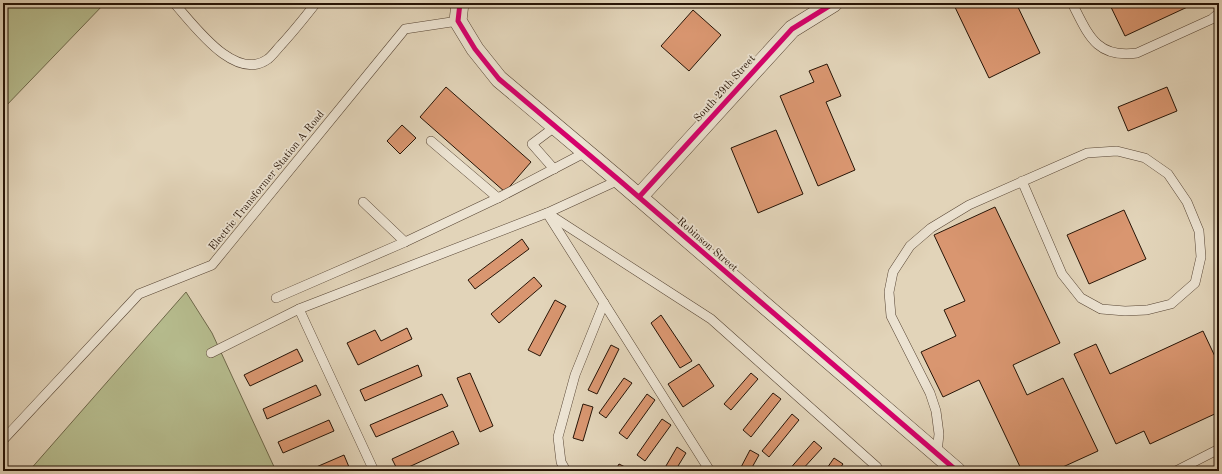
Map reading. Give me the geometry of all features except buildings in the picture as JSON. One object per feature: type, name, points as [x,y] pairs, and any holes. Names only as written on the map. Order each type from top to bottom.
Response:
[{"type":"street","points":[[458,21],[460,3]]},
{"type":"street","name":"South 29th Street","points":[[639,197],[792,29],[828,4]]},
{"type":"street","name":"Robinson Street","points":[[458,21],[474,49],[499,79],[639,197],[957,471]]},
{"type":"lane","points":[[174,3],[218,50],[229,58],[244,65],[257,65],[268,58],[316,3]]},
{"type":"lane","points":[[1072,3],[1093,41],[1104,50],[1117,54],[1138,53],[1212,19],[1219,13]]},
{"type":"lane","name":"Electric Transformer Station A Road","points":[[3,440],[139,294],[212,265],[405,29],[458,21]]},
{"type":"lane","points":[[554,169],[532,144],[556,126]]},
{"type":"lane","points":[[430,141],[498,198]]},
{"type":"lane","points":[[276,298],[405,242],[498,198],[586,152]]},
{"type":"lane","points":[[937,453],[939,434],[936,411],[930,393],[891,316],[888,292],[893,272],[910,246],[931,228],[969,204],[1022,181],[1087,153],[1117,152],[1145,158],[1168,174],[1187,202],[1199,231],[1201,257],[1195,283],[1171,304],[1147,310],[1124,311],[1101,308],[1081,298],[1062,274],[1022,181]]},
{"type":"lane","points":[[211,353],[299,309],[547,213],[619,180]]},
{"type":"lane","points":[[363,202],[405,242]]},
{"type":"lane","points":[[547,213],[710,471]]},
{"type":"lane","points":[[547,213],[711,319],[877,467],[878,471]]},
{"type":"lane","points":[[566,471],[561,462],[558,437],[575,375],[604,303]]},
{"type":"lane","points":[[299,309],[374,471]]},
{"type":"lane","points":[[1176,471],[1219,449]]},
{"type":"green space","points":[[3,3],[105,3],[3,109]]},
{"type":"green space","points":[[186,292],[212,333],[276,471],[29,471]]},
{"type":"cycle path","points":[[460,3],[458,21],[475,49],[499,79],[619,180],[957,471]]},
{"type":"cycle path","points":[[639,197],[792,29],[834,3]]}]
